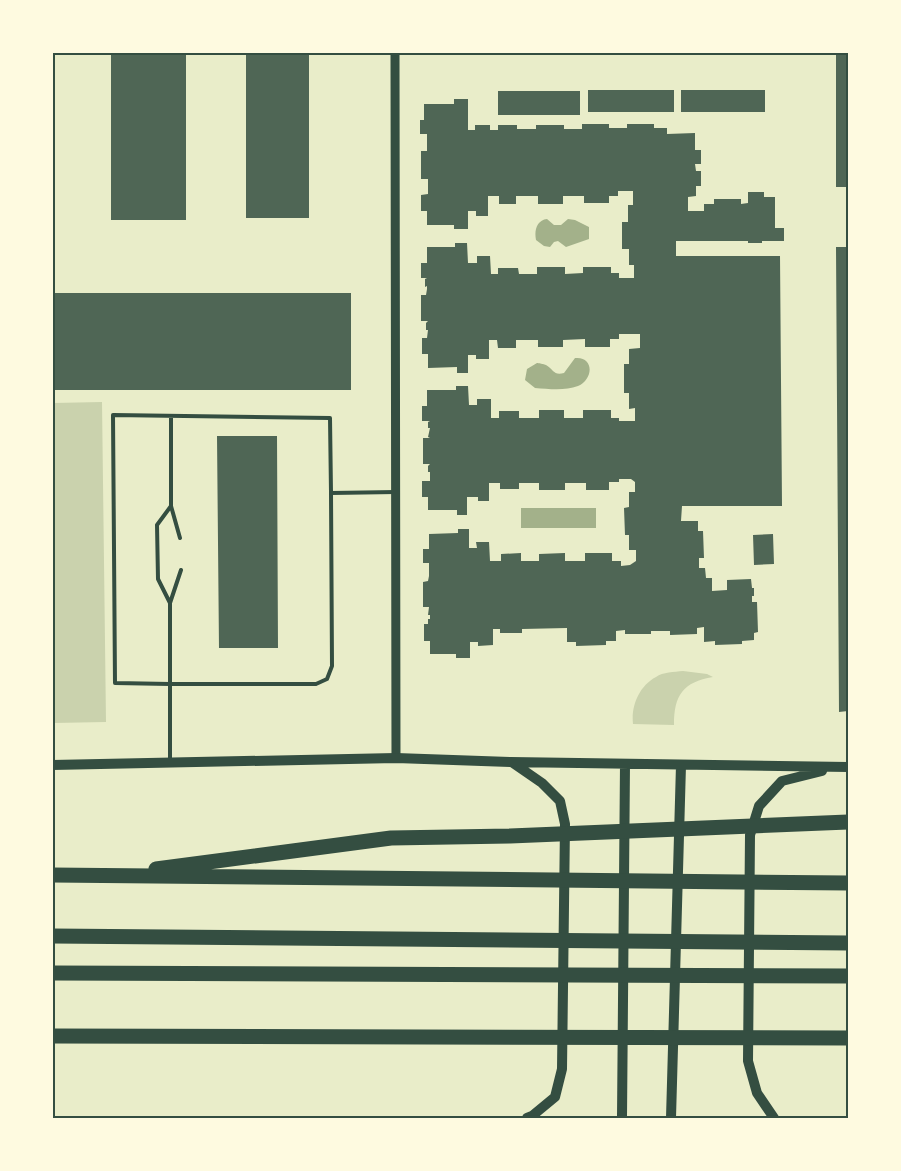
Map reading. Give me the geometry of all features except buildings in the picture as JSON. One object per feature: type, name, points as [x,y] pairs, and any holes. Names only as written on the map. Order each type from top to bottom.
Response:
[{"type":"highway","points":[[100,876],[392,838],[510,836],[848,822]]},
{"type":"highway","points":[[52,875],[848,883]]},
{"type":"highway","points":[[52,936],[848,943]]},
{"type":"highway","points":[[52,973],[848,976]]},
{"type":"highway","points":[[52,1036],[848,1038]]},
{"type":"highway","points":[[52,1045],[106,1037]]},
{"type":"main road","points":[[52,765],[396,758],[512,762],[848,767]]},
{"type":"main road","points":[[512,762],[542,782],[560,801],[566,824],[562,1069],[555,1097],[527,1118]]},
{"type":"main road","points":[[622,1118],[625,764]]},
{"type":"main road","points":[[671,1118],[681,765]]},
{"type":"main road","points":[[774,1118],[757,1092],[748,1062],[750,835],[759,806],[782,781],[836,767]]},
{"type":"street","points":[[395,52],[396,758]]},
{"type":"lane","points":[[113,415],[172,416],[330,418],[332,666],[327,679],[316,684],[115,683],[113,415]]},
{"type":"lane","points":[[172,416],[171,506],[180,538]]},
{"type":"lane","points":[[331,494],[396,492]]},
{"type":"lane","points":[[170,603],[158,579],[157,525],[171,506]]},
{"type":"lane","points":[[170,763],[170,603],[182,570]]},
{"type":"shaded area","points":[[547,219],[554,225],[561,225],[568,219],[575,220],[589,227],[589,239],[566,247],[558,241],[554,242],[550,247],[544,246],[536,240],[535,233],[539,223]]},
{"type":"shaded area","points":[[575,358],[581,358],[586,361],[590,369],[587,378],[578,386],[562,389],[535,388],[525,380],[527,369],[537,363],[546,365],[556,373],[561,374],[564,373]]},
{"type":"shaded area","points":[[102,402],[106,722],[53,723],[53,403]]},
{"type":"shaded area","points":[[521,508],[596,508],[596,528],[521,528]]},
{"type":"shaded area","points":[[683,671],[707,674],[713,677],[694,682],[682,692],[676,706],[674,725],[633,724],[633,710],[637,697],[645,686],[659,675]]}]
